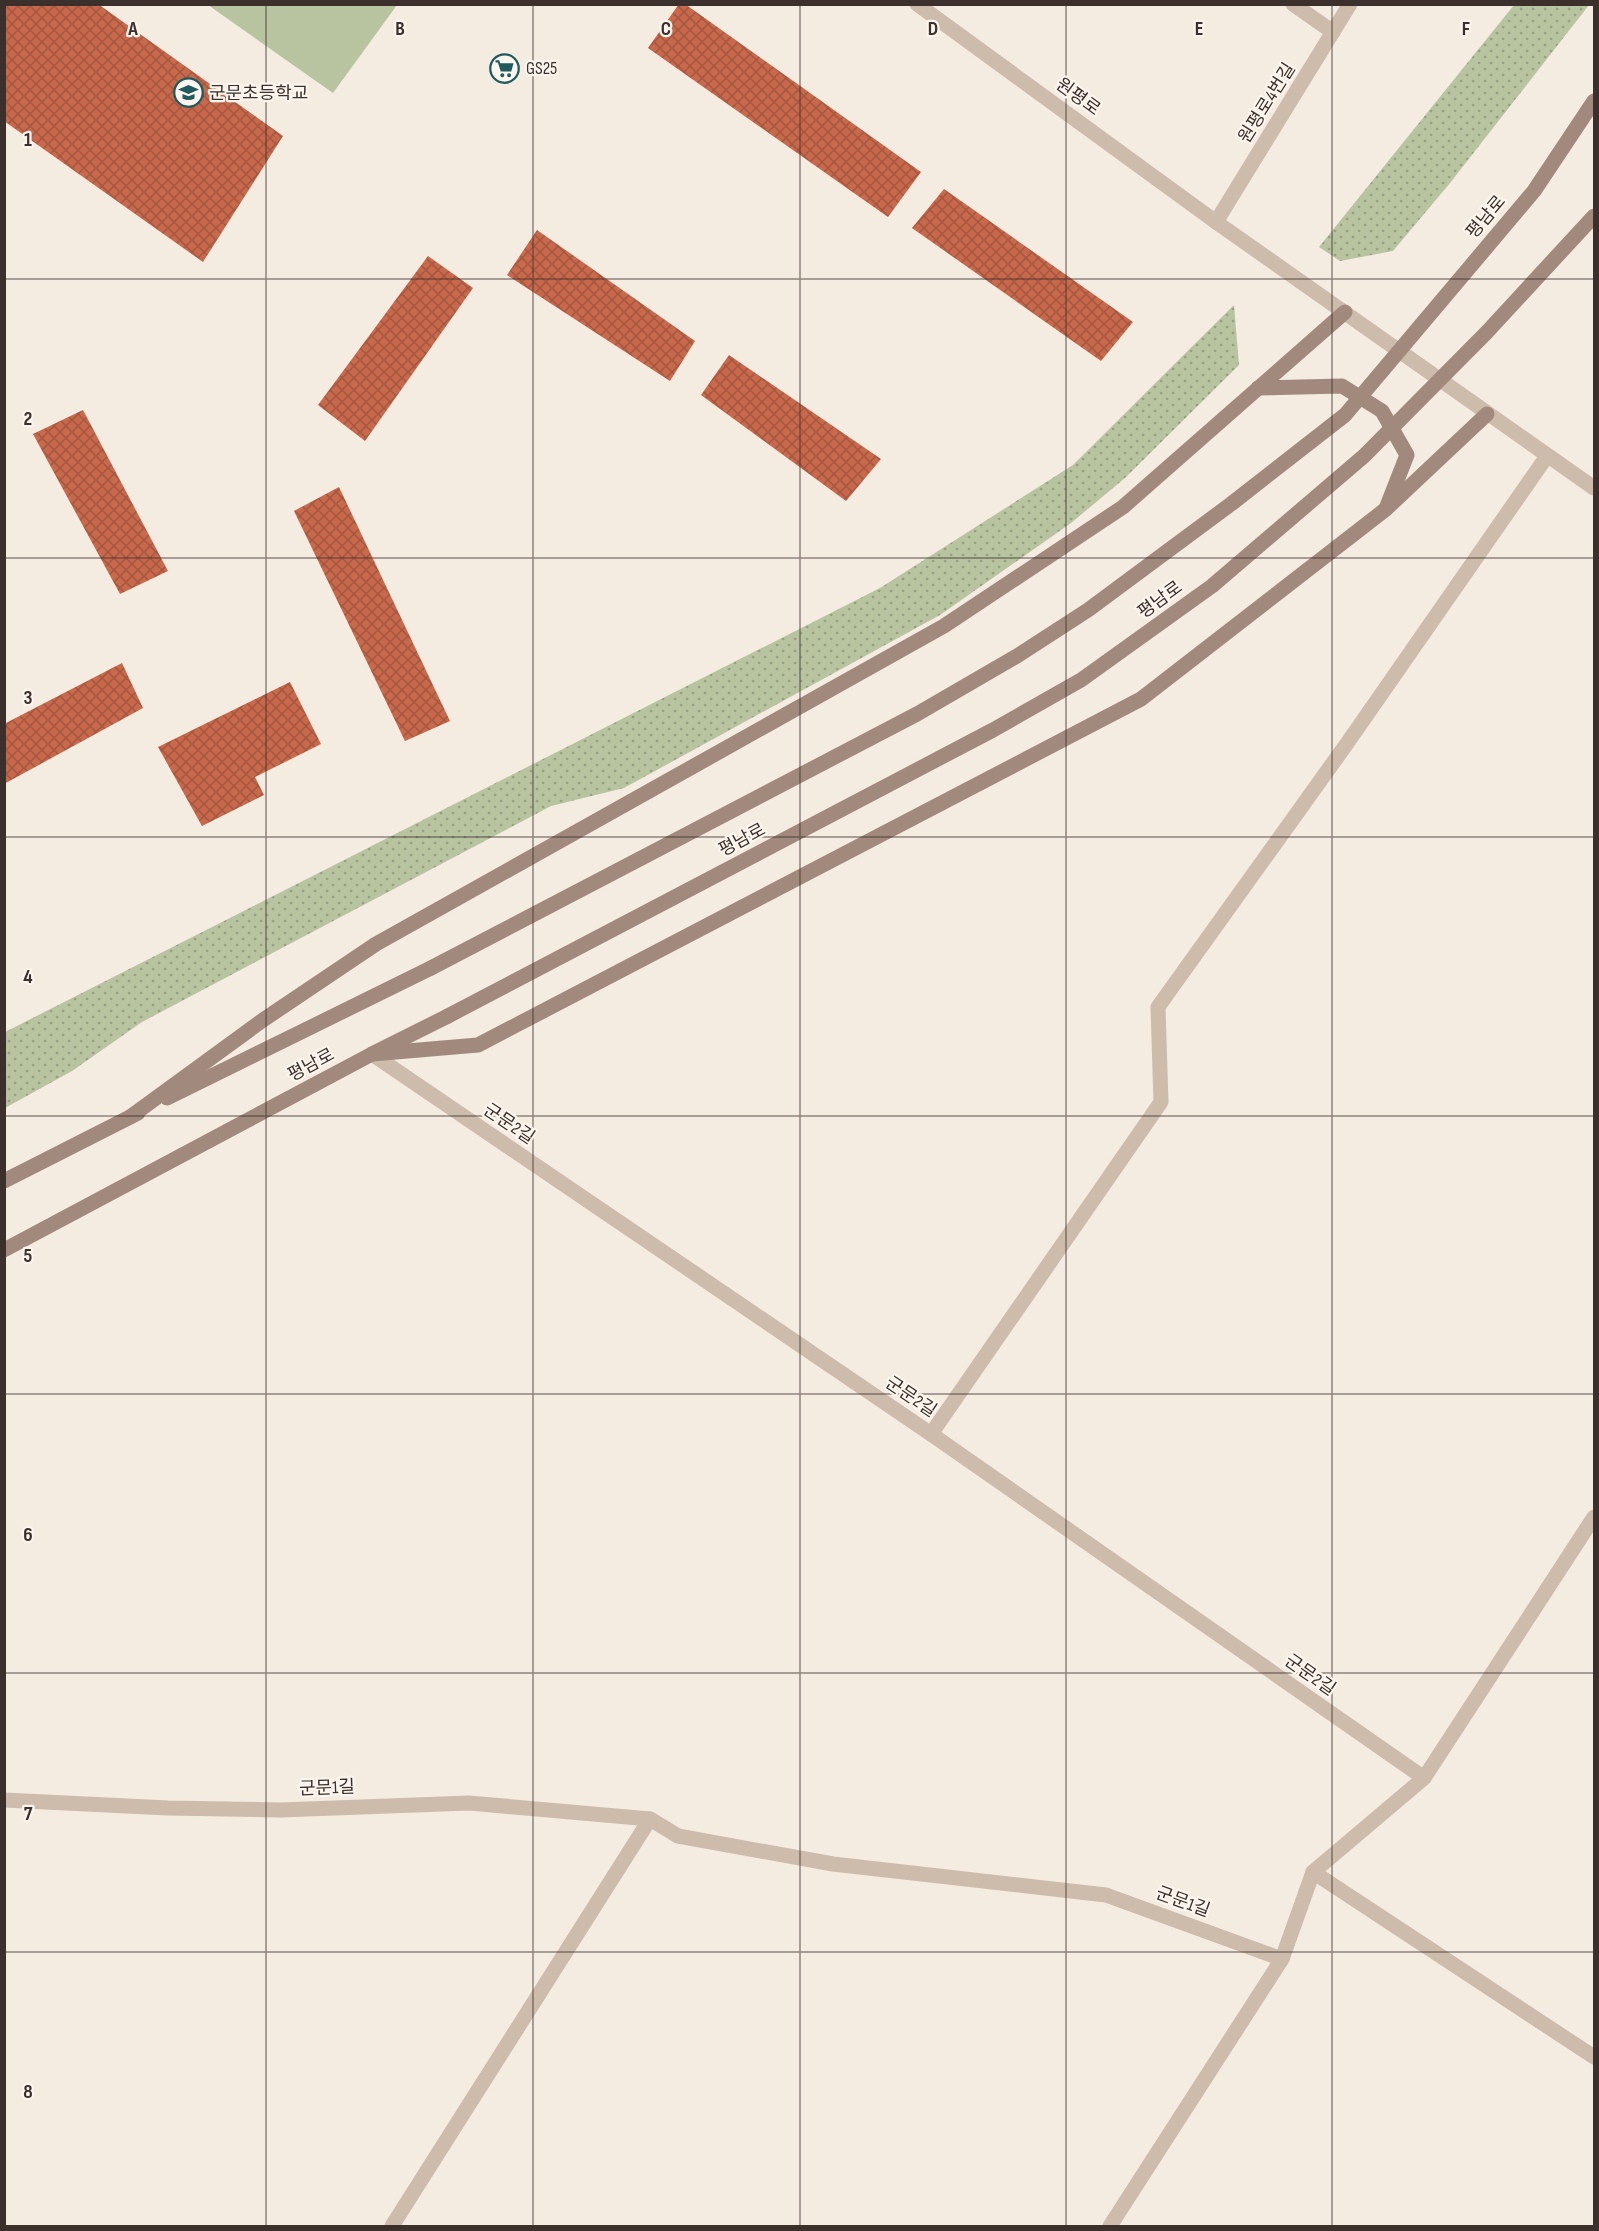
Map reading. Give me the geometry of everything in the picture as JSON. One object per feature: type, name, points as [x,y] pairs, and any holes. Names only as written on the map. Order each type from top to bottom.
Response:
[{"type":"main road","name":"평남로","points":[[4,1182],[431,968],[917,714],[1017,656],[1088,610],[1221,512],[1345,415],[1533,191],[1594,101]]},
{"type":"main road","name":"평남로","points":[[4,1250],[372,1054],[993,730],[1081,680],[1212,586],[1364,456],[1487,332],[1594,216]]},
{"type":"main road","points":[[130,1117],[263,1020],[376,944],[944,626],[1123,507],[1345,312]]},
{"type":"main road","points":[[1258,388],[1342,386],[1382,411],[1407,455],[1386,509]]},
{"type":"main road","points":[[372,1054],[478,1045],[1141,699],[1386,509],[1487,414]]},
{"type":"street","name":"원평로","points":[[917,4],[1216,222]]},
{"type":"street","points":[[1293,4],[1333,32]]},
{"type":"street","name":"원평로4번길","points":[[1216,222],[1350,4]]},
{"type":"street","points":[[1216,222],[1594,488]]},
{"type":"street","points":[[931,1434],[1161,1102],[1158,1006],[1348,742],[1547,456]]},
{"type":"street","name":"군문2길","points":[[372,1054],[931,1434],[1424,1778]]},
{"type":"street","points":[[1110,2226],[1282,1959],[1313,1872],[1424,1778],[1594,1517]]},
{"type":"street","name":"군문1길","points":[[4,1800],[168,1808],[281,1810],[469,1803],[650,1819],[678,1836],[833,1864],[1106,1895],[1282,1959]]},
{"type":"street","points":[[392,2226],[650,1819]]},
{"type":"street","points":[[1313,1872],[1594,2057]]},
{"type":"green space","points":[[208,5],[397,5],[333,93]]},
{"type":"green space","points":[[1514,5],[1589,5],[1450,183],[1393,251],[1340,261],[1319,247]]},
{"type":"green space","points":[[1234,305],[1239,365],[1125,478],[1071,523],[940,615],[624,788],[551,806],[142,1022],[72,1071],[5,1108],[5,1032],[880,588],[1073,465]]},
{"type":"building","points":[[4,4],[98,4],[283,136],[203,262],[4,121]]},
{"type":"building","points":[[679,4],[685,4],[921,172],[888,217],[648,48]]},
{"type":"building","points":[[944,189],[1133,322],[1101,361],[912,228]]},
{"type":"building","points":[[537,230],[695,341],[670,381],[507,275]]},
{"type":"building","points":[[428,256],[473,288],[365,441],[318,405]]},
{"type":"building","points":[[729,355],[881,459],[846,501],[701,395]]},
{"type":"building","points":[[83,410],[168,571],[120,594],[33,434]]},
{"type":"building","points":[[339,487],[450,721],[405,741],[294,511]]},
{"type":"building","points":[[122,663],[143,708],[4,784],[4,724]]},
{"type":"building","points":[[290,682],[321,744],[255,777],[264,795],[202,826],[158,747]]},
{"type":"place","name":"GS25","points":[[505,68]]},
{"type":"place","name":"군문초등학교","points":[[188,93]]}]
